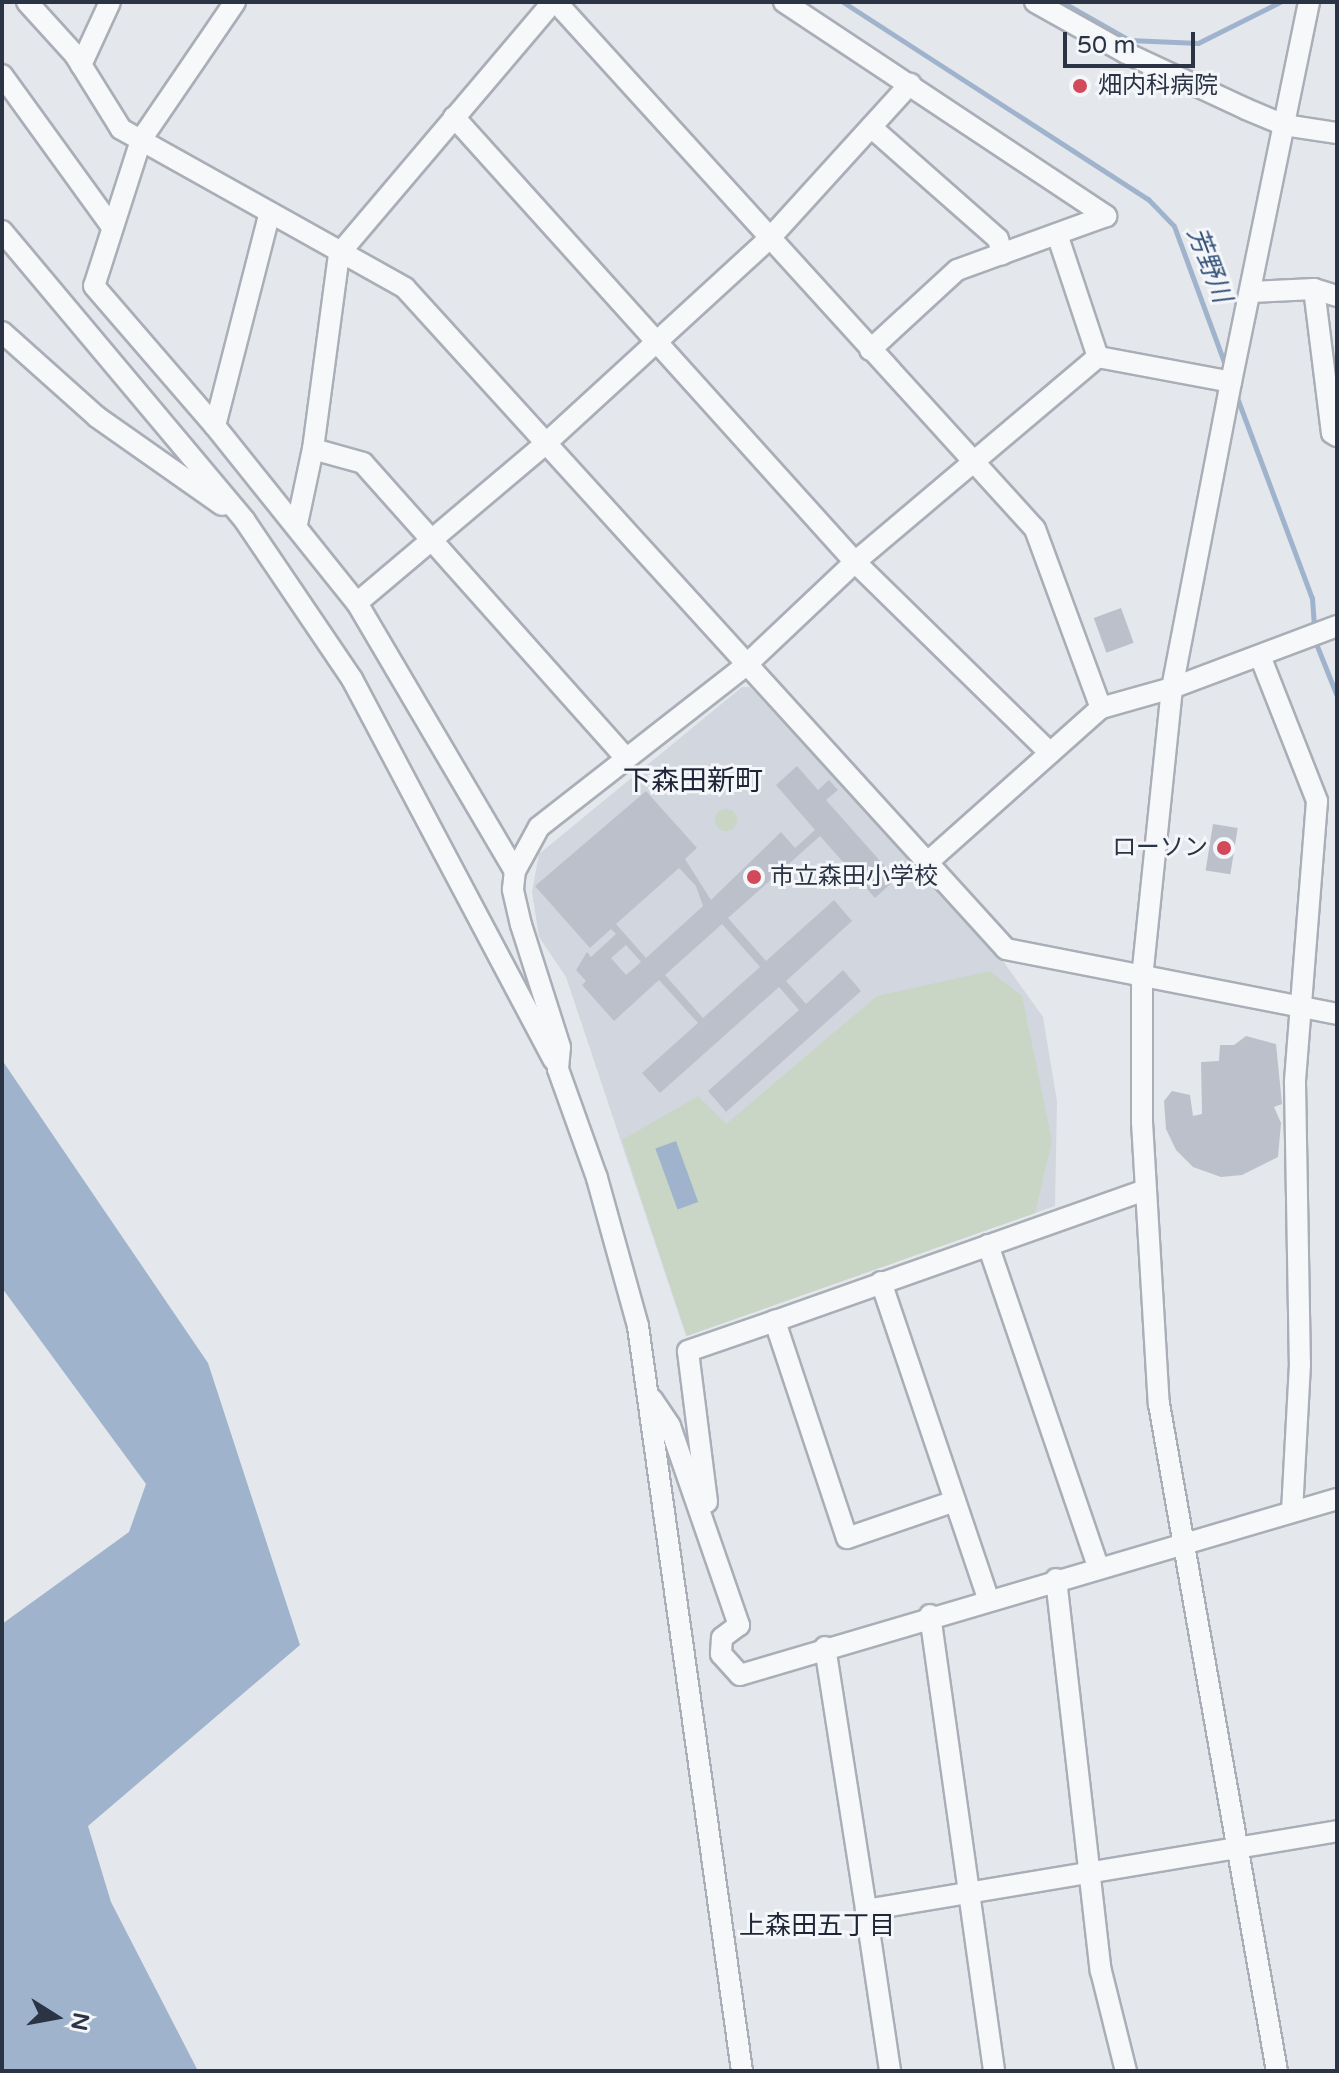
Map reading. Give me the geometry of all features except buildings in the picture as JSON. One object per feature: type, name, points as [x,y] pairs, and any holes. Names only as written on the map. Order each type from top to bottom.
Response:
[{"type":"street","points":[[27,2],[81,65],[121,129],[269,215],[405,288],[745,666],[929,861],[1006,949],[1337,1014]]},
{"type":"street","points":[[81,65],[110,2]]},
{"type":"street","points":[[235,2],[141,140],[110,224],[94,286],[297,524],[357,603],[515,871]]},
{"type":"street","points":[[297,524],[313,449],[339,254],[555,2],[1035,529],[1101,708]]},
{"type":"street","points":[[784,2],[1106,216],[957,270],[870,350]]},
{"type":"street","points":[[1035,2],[1063,9],[1126,53],[1284,125],[1337,133]]},
{"type":"street","points":[[1277,2071],[1181,1543],[1159,1404],[1144,1190],[1142,976],[1172,688],[1309,2]]},
{"type":"street","points":[[2,75],[110,224]]},
{"type":"street","points":[[357,603],[545,444],[653,339],[769,239],[910,84]]},
{"type":"street","points":[[454,117],[855,562],[1050,753]]},
{"type":"street","points":[[871,127],[998,239],[1002,254]]},
{"type":"street","points":[[215,426],[269,215]]},
{"type":"street","points":[[2,231],[245,521],[360,692],[558,1069],[621,1257],[648,1393],[742,2071]]},
{"type":"street","points":[[1057,234],[1098,357]]},
{"type":"street","points":[[1251,292],[1314,289],[1337,296]]},
{"type":"street","points":[[1314,289],[1332,433],[1337,436]]},
{"type":"street","points":[[2,332],[97,417],[245,521]]},
{"type":"street","points":[[1098,357],[1231,382]]},
{"type":"street","points":[[558,1069],[560,1047],[521,925],[513,889],[515,871],[539,827],[745,666],[855,562],[1098,357]]},
{"type":"street","points":[[313,449],[363,463],[626,758]]},
{"type":"street","points":[[929,861],[1101,708],[1172,688],[1337,626]]},
{"type":"street","points":[[1260,656],[1317,801],[1295,1083],[1300,1364],[1292,1511]]},
{"type":"street","points":[[713,1547],[688,1351],[1144,1190]]},
{"type":"street","points":[[988,1245],[1098,1566]]},
{"type":"street","points":[[881,1282],[988,1599]]},
{"type":"street","points":[[775,1321],[847,1538],[955,1501]]},
{"type":"street","points":[[648,1393],[670,1426],[739,1625],[722,1638],[721,1654],[740,1675],[930,1615],[1337,1499]]},
{"type":"street","points":[[1056,1579],[1094,1875],[1101,1971],[1126,2071]]},
{"type":"street","points":[[930,1615],[994,2071]]},
{"type":"street","points":[[825,1647],[890,2071]]},
{"type":"street","points":[[866,1910],[971,1896],[1337,1831]]},
{"type":"street","points":[[730,1989],[756,2071]]},
{"type":"shaded area","points":[[742,687],[750,687],[998,954],[1043,1017],[1057,1101],[1055,1206],[686,1336],[566,977],[539,937],[532,892],[539,854]]},
{"type":"green space","points":[[726,809],[734,812],[737,820],[734,828],[726,831],[718,828],[715,820],[718,812]]},
{"type":"green space","points":[[990,971],[1022,996],[1052,1141],[1035,1213],[687,1336],[622,1140],[698,1096],[726,1124],[877,996]]},
{"type":"water","points":[[2,1060],[208,1363],[300,1645],[88,1826],[111,1902],[198,2071],[2,2071],[2,1624],[129,1532],[146,1484],[2,1288]]},
{"type":"water","points":[[676,1141],[698,1202],[678,1210],[655,1149]]},
{"type":"waterway","name":"芳野川","points":[[843,2],[1148,199],[1174,226],[1226,367]]},
{"type":"waterway","points":[[1062,2],[1129,40],[1198,43],[1280,2]]},
{"type":"waterway","name":"芳野川","points":[[1236,395],[1312,598],[1314,627]]},
{"type":"waterway","name":"芳野川","points":[[1315,641],[1337,696]]},
{"type":"place","name":"畑内科病院","points":[[1080,86]]},
{"type":"place","name":"ローソン","points":[[1224,848]]},
{"type":"place","name":"市立森田小学校","points":[[754,877]]},
{"type":"district","name":"下森田新町","points":[[693,781]]},
{"type":"district","name":"上森田五丁目","points":[[817,1926]]}]
